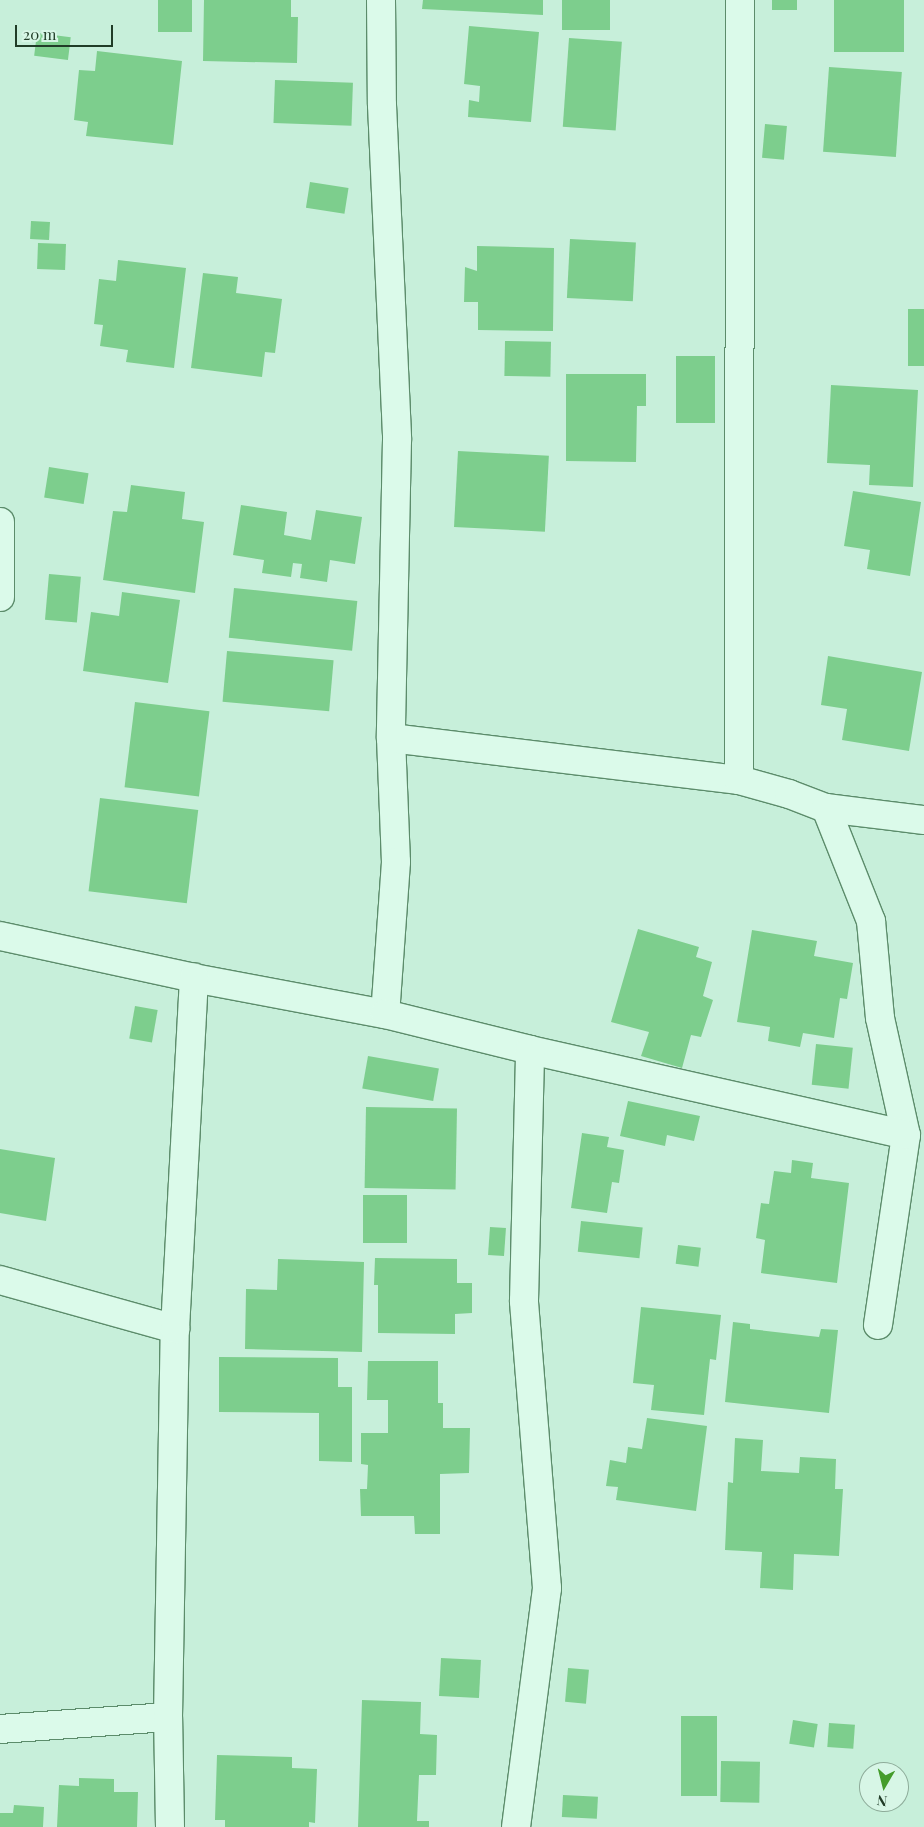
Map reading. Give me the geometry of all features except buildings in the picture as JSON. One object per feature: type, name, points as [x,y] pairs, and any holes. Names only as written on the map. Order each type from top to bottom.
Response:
[{"type":"street","points":[[381,0],[382,105],[397,440],[391,738],[396,862],[385,1014]]},
{"type":"street","points":[[739,780],[740,0]]},
{"type":"street","points":[[0,522],[0,597]]},
{"type":"street","points":[[391,738],[739,780],[790,794],[826,808],[924,820]]},
{"type":"street","points":[[826,808],[871,921],[880,1018],[906,1135],[878,1325]]},
{"type":"street","points":[[0,936],[194,978],[385,1014],[530,1050],[906,1135]]},
{"type":"street","points":[[170,1827],[168,1717],[175,1329],[194,978]]},
{"type":"street","points":[[516,1827],[547,1588],[524,1301],[530,1050]]},
{"type":"street","points":[[0,1280],[175,1329]]},
{"type":"street","points":[[0,1729],[168,1717]]}]
